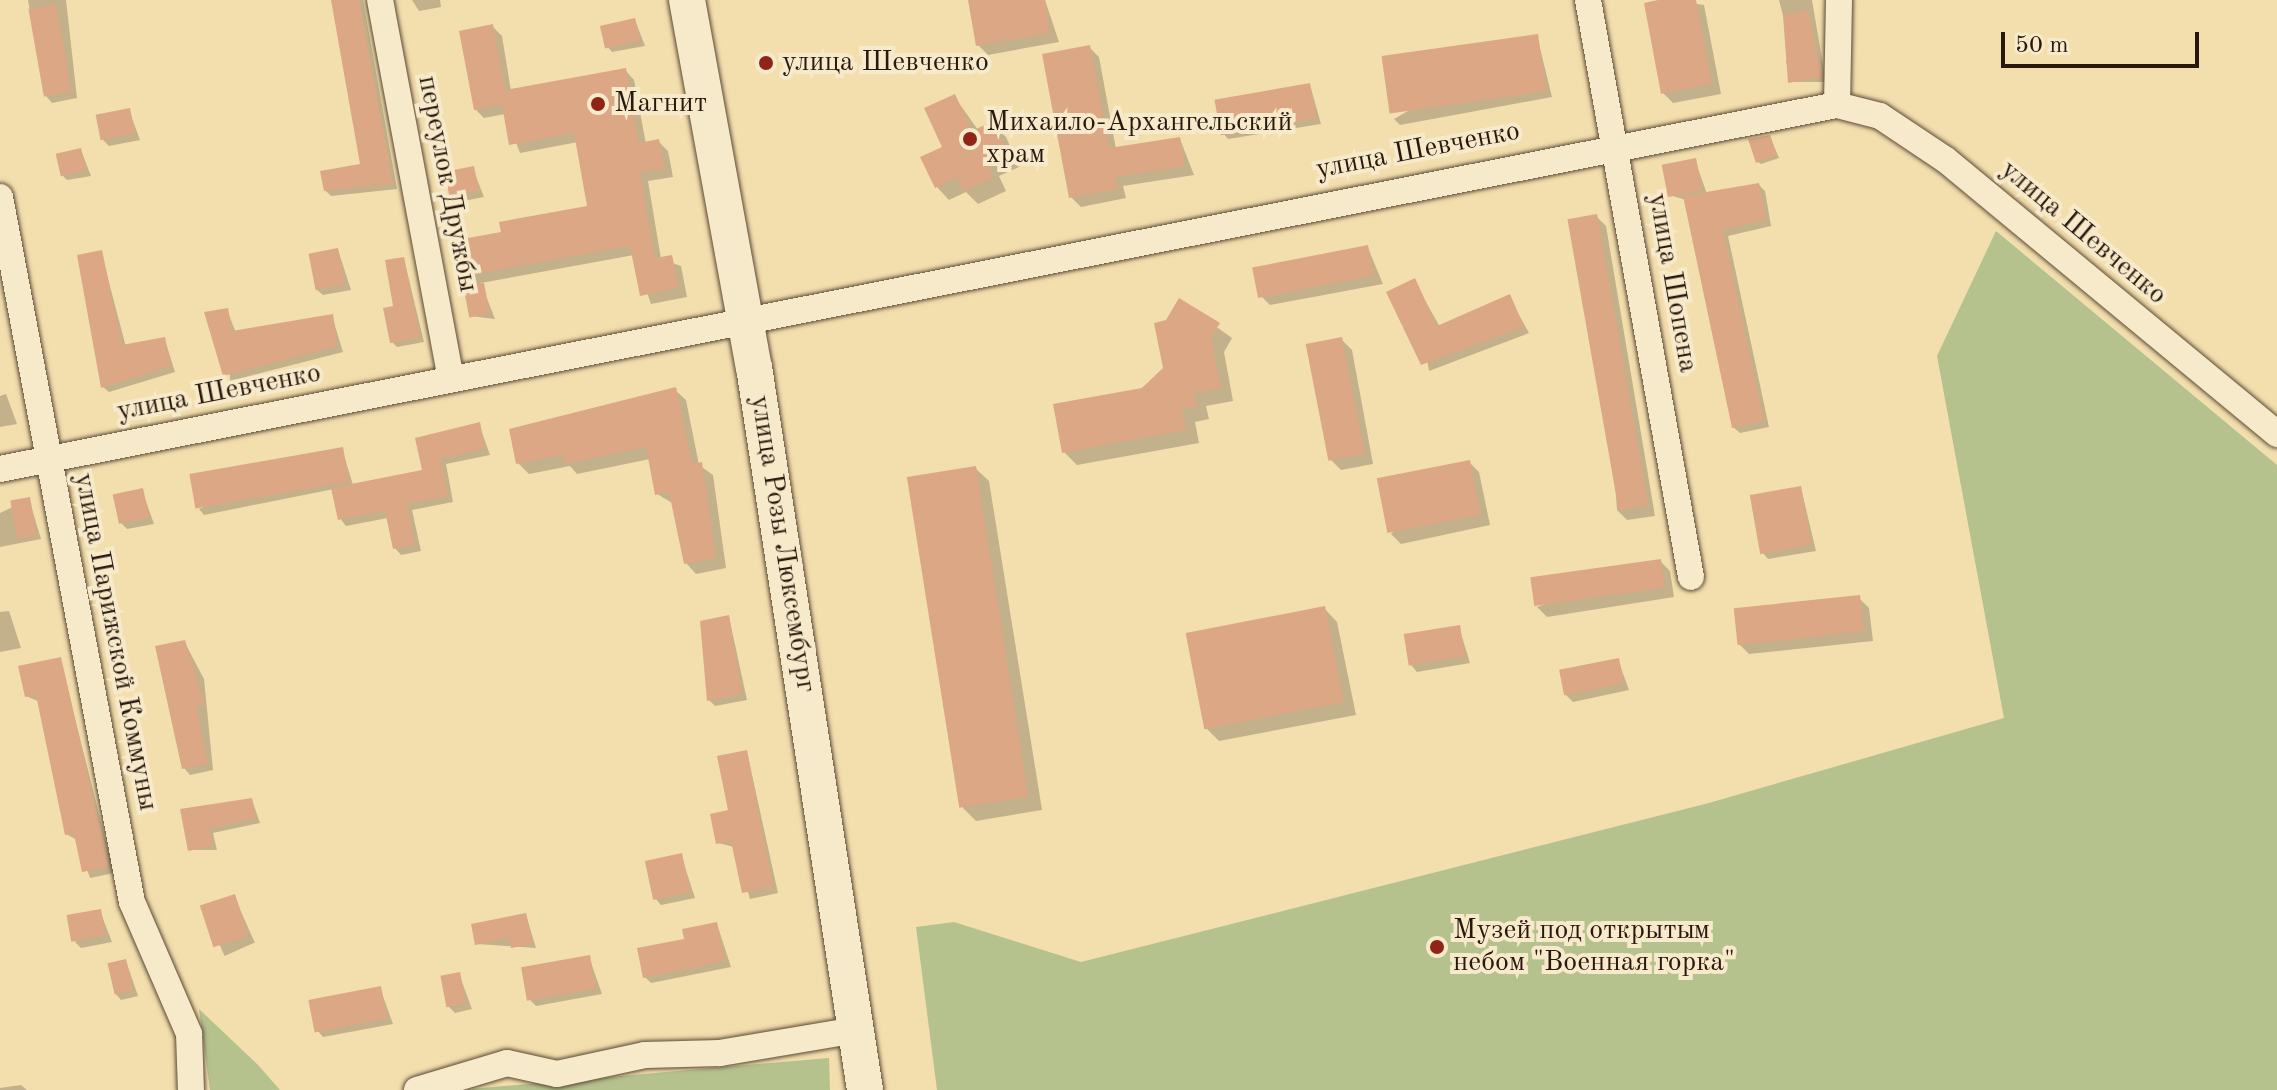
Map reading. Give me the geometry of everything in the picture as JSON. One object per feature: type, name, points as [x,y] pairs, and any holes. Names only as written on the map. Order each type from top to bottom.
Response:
[{"type":"main road","name":"улица Розы Люксембург","points":[[687,0],[746,320],[865,1090]]},
{"type":"street","name":"переулок Дружбы","points":[[380,0],[451,379]]},
{"type":"street","name":"улица Шопена","points":[[1588,0],[1691,577]]},
{"type":"street","points":[[1837,105],[1839,0]]},
{"type":"street","name":"улица Шевченко","points":[[0,469],[1615,144],[1837,105],[1880,116],[1946,160],[2277,434]]},
{"type":"street","name":"улица Парижской Коммуны","points":[[0,197],[132,902],[189,1034],[191,1090]]},
{"type":"street","points":[[417,1090],[507,1063],[557,1074],[645,1055],[720,1053],[856,1030]]},
{"type":"green space","points":[[1996,231],[2277,465],[2277,1090],[937,1090],[916,927],[954,922],[1081,962],[1709,803],[2004,718],[1937,356]]},
{"type":"green space","points":[[199,1009],[258,1065],[280,1090],[210,1090]]},
{"type":"green space","points":[[829,1058],[830,1090],[467,1090],[470,1089]]},
{"type":"building","points":[[331,0],[359,0],[393,184],[324,191],[320,171],[360,164]]},
{"type":"building","points":[[968,0],[1045,0],[1050,33],[976,46]]},
{"type":"building","points":[[1696,0],[1712,84],[1661,94],[1644,3]]},
{"type":"building","points":[[56,4],[71,92],[44,97],[28,9]]},
{"type":"building","points":[[1808,10],[1822,77],[1788,83],[1783,15]]},
{"type":"building","points":[[635,18],[640,40],[605,49],[600,26]]},
{"type":"building","points":[[493,24],[505,90],[626,68],[639,143],[659,139],[665,168],[640,173],[655,258],[672,255],[679,288],[640,296],[630,246],[464,276],[457,240],[501,232],[499,222],[587,206],[574,133],[509,145],[502,105],[474,110],[459,31]]},
{"type":"building","points":[[1538,34],[1546,91],[1390,113],[1382,56]]},
{"type":"building","points":[[1090,45],[1109,148],[1180,137],[1185,166],[1115,177],[1117,189],[1069,198],[1042,54]]},
{"type":"building","points":[[1310,83],[1316,118],[1221,135],[1214,100]]},
{"type":"building","name":"Михаило-Архангельский храм","points":[[955,94],[972,131],[993,121],[1007,153],[987,163],[994,177],[964,192],[957,177],[935,188],[920,157],[942,147],[924,108]]},
{"type":"building","points":[[130,108],[135,134],[101,140],[96,115]]},
{"type":"building","points":[[1770,135],[1777,155],[1756,163],[1748,139]]},
{"type":"building","points":[[81,148],[86,170],[61,176],[56,154]]},
{"type":"building","points":[[1696,158],[1702,190],[1668,197],[1662,165]]},
{"type":"building","points":[[474,166],[479,191],[449,196],[445,172]]},
{"type":"building","points":[[1759,183],[1766,220],[1723,230],[1764,421],[1732,428],[1683,196]]},
{"type":"building","points":[[1597,214],[1648,506],[1619,511],[1567,219]]},
{"type":"building","points":[[1368,245],[1374,275],[1258,298],[1252,268]]},
{"type":"building","points":[[338,248],[345,284],[316,290],[309,254]]},
{"type":"building","points":[[102,250],[122,345],[165,337],[171,366],[101,388],[77,255]]},
{"type":"building","points":[[404,257],[420,338],[390,343],[383,308],[393,306],[385,260]]},
{"type":"building","points":[[1415,278],[1437,326],[1510,294],[1524,327],[1421,365],[1386,292]]},
{"type":"building","points":[[484,283],[490,313],[469,317],[463,287]]},
{"type":"building","points":[[1179,298],[1220,323],[1211,338],[1221,388],[1194,393],[1197,406],[1182,409],[1186,430],[1062,453],[1053,404],[1142,388],[1163,368],[1154,323],[1166,320]]},
{"type":"building","points":[[228,308],[232,331],[333,314],[338,346],[223,376],[204,312]]},
{"type":"building","points":[[1342,337],[1365,454],[1328,461],[1306,344]]},
{"type":"building","points":[[676,387],[692,464],[702,462],[716,558],[684,564],[669,492],[655,495],[646,447],[565,464],[563,455],[516,464],[509,429]]},
{"type":"building","points":[[480,422],[485,449],[440,458],[448,496],[407,504],[415,545],[393,549],[385,511],[338,520],[331,488],[422,470],[415,438]]},
{"type":"building","points":[[343,447],[349,481],[195,509],[189,474]]},
{"type":"building","points":[[1470,460],[1481,515],[1387,533],[1377,478]]},
{"type":"building","points":[[976,466],[1028,797],[959,808],[907,477]]},
{"type":"building","points":[[1801,486],[1811,545],[1760,554],[1750,495]]},
{"type":"building","points":[[143,488],[149,517],[119,524],[113,494]]},
{"type":"building","points":[[30,497],[37,535],[17,539],[10,500]]},
{"type":"building","points":[[1661,559],[1665,588],[1534,606],[1530,577]]},
{"type":"building","points":[[1860,595],[1864,632],[1738,645],[1734,608]]},
{"type":"building","points":[[1325,606],[1344,702],[1204,729],[1186,633]]},
{"type":"building","points":[[729,615],[742,694],[707,701],[700,621]]},
{"type":"building","points":[[1460,625],[1465,657],[1409,666],[1404,634]]},
{"type":"building","points":[[185,640],[205,705],[196,706],[208,764],[182,769],[155,646]]},
{"type":"building","points":[[61,657],[109,867],[82,872],[74,834],[65,835],[36,695],[25,697],[18,666]]},
{"type":"building","points":[[1619,658],[1624,684],[1564,695],[1559,670]]},
{"type":"building","points":[[747,750],[773,887],[742,893],[731,841],[716,844],[710,814],[728,810],[717,756]]},
{"type":"building","points":[[252,798],[256,818],[209,828],[213,846],[188,851],[180,809]]},
{"type":"building","points":[[682,853],[690,892],[653,900],[645,861]]},
{"type":"building","points":[[235,894],[249,936],[213,947],[200,905]]},
{"type":"building","points":[[101,909],[106,936],[71,942],[67,915]]},
{"type":"building","points":[[526,913],[533,944],[511,948],[509,938],[475,945],[471,924]]},
{"type":"building","points":[[717,922],[725,961],[643,978],[637,948],[684,939],[682,929]]},
{"type":"building","points":[[590,955],[596,988],[527,1001],[521,967]]},
{"type":"building","points":[[126,959],[133,990],[115,994],[107,963]]},
{"type":"building","points":[[460,972],[466,1003],[446,1007],[440,976]]},
{"type":"building","points":[[381,986],[387,1018],[315,1033],[308,1000]]},
{"type":"place","name":"улица Шевченко","points":[[766,63]]},
{"type":"place","name":"Магнит","points":[[598,104]]},
{"type":"place","name":"Михаило-Архангельский храм","points":[[970,139]]},
{"type":"place","name":"Музей под открытым небом \"Военная горка\"","points":[[1437,947]]}]
